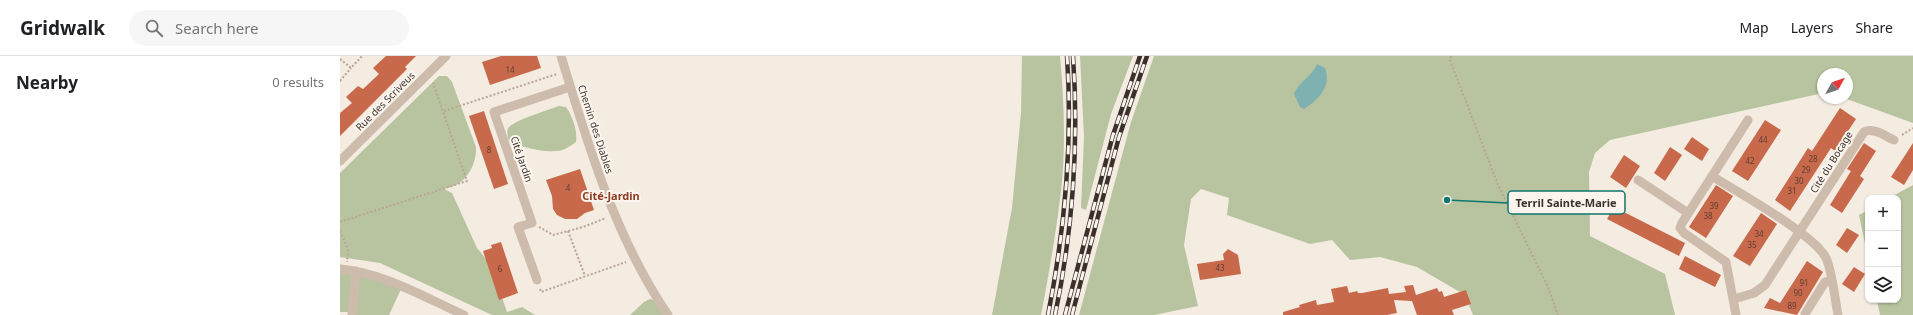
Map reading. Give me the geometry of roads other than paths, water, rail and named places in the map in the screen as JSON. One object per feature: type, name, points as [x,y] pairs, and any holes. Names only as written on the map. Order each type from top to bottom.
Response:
[{"type":"street","name":"Rue des Scriveus","points":[[340,162],[446,56]]},
{"type":"street","name":"Chemin des Diables","points":[[561,56],[570,87],[614,214],[635,259],[668,315]]},
{"type":"street","name":"Cité Jardin","points":[[537,280],[518,227],[532,223],[494,112],[570,87]]},
{"type":"street","points":[[1736,315],[1726,262],[1684,233],[1680,228],[1688,213],[1748,120]]},
{"type":"street","name":"Cité du Bocage","points":[[1734,299],[1754,293],[1765,285],[1864,132],[1867,130],[1875,131],[1894,140]]},
{"type":"street","points":[[1712,176],[1799,232],[1822,251],[1827,260],[1838,315]]},
{"type":"street","points":[[1638,180],[1688,213]]},
{"type":"street","points":[[343,269],[356,271],[382,279],[464,315]]},
{"type":"street","points":[[352,315],[356,271]]},
{"type":"street","points":[[1805,314],[1825,282],[1831,281]]},
{"type":"water","points":[[1317,64],[1325,68],[1327,81],[1319,97],[1304,109],[1300,107],[1294,94]]},
{"type":"railway","points":[[1048,315],[1059,251],[1066,186],[1069,122],[1067,56]]},
{"type":"railway","points":[[1055,315],[1066,251],[1073,186],[1075,154],[1075,89],[1073,56]]},
{"type":"railway","points":[[1065,315],[1113,135],[1140,56]]},
{"type":"railway","points":[[1072,315],[1119,137],[1147,56]]},
{"type":"place","name":"Terril Sainte-Marie","points":[[1447,200]]},
{"type":"district","name":"Cité-Jardin","points":[[611,196]]}]
